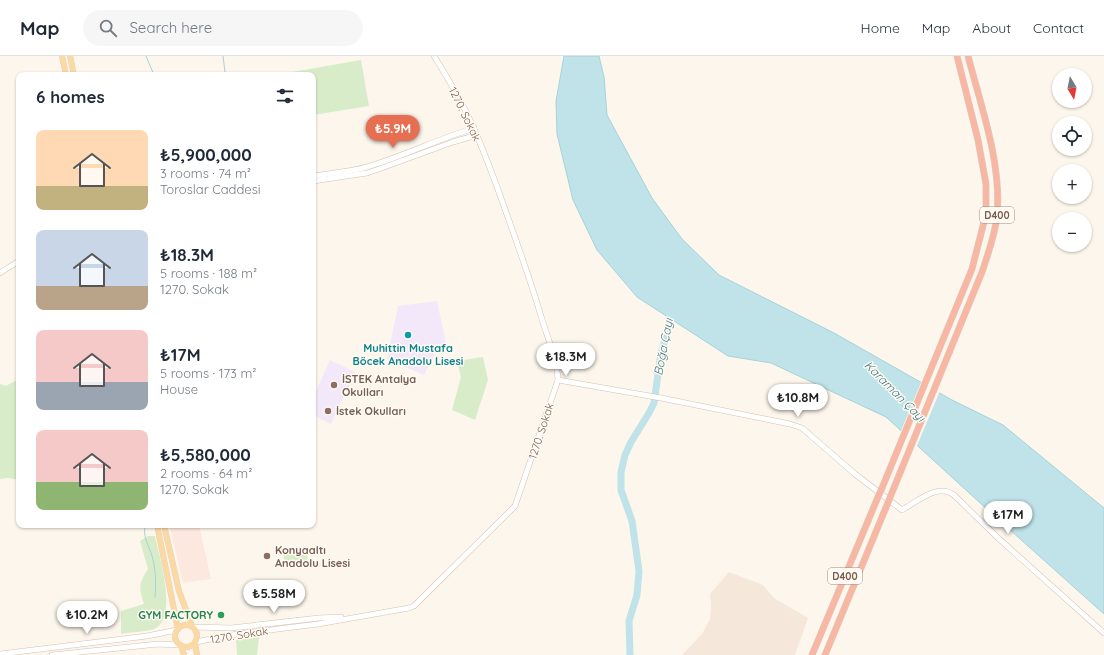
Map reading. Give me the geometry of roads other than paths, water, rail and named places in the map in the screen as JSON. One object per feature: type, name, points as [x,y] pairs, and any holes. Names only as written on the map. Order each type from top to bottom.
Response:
[{"type":"highway","name":"D400","points":[[812,655],[972,269],[986,214],[986,184],[978,140],[957,56]]},
{"type":"highway","name":"D400","points":[[825,655],[982,272],[992,243],[997,216],[997,182],[990,138],[968,56]]},
{"type":"main road","points":[[62,56],[65,72]]},
{"type":"main road","points":[[70,56],[73,72]]},
{"type":"main road","points":[[158,528],[177,629],[175,637],[176,641],[181,645],[189,647],[195,642]]},
{"type":"main road","points":[[165,528],[179,591],[193,626],[197,632],[195,642],[197,655]]},
{"type":"main road","points":[[177,629],[186,624],[193,626]]},
{"type":"main road","points":[[181,645],[184,655]]},
{"type":"street","name":"1270. Sokak","points":[[195,642],[231,635],[318,624],[414,606],[516,506],[558,380],[555,360],[530,278],[477,135],[463,105],[434,56]]},
{"type":"street","points":[[316,180],[366,170],[454,134],[474,128]]},
{"type":"street","points":[[316,176],[379,170],[453,142],[477,135]]},
{"type":"street","points":[[0,273],[16,263]]},
{"type":"street","points":[[558,380],[661,398],[790,424],[802,428],[855,474],[902,510],[930,493],[948,491],[1104,633]]},
{"type":"street","name":"1270. Sokak","points":[[193,626],[231,628],[319,618],[354,617]]},
{"type":"street","points":[[0,654],[147,636],[177,629]]},
{"type":"street","points":[[52,655],[158,644],[181,645]]},
{"type":"water","name":"Karaman Çayı","points":[[564,56],[599,56],[604,77],[607,115],[652,198],[682,239],[719,275],[834,333],[952,400],[1003,425],[1104,508],[1104,614],[886,417],[771,363],[728,356],[637,297],[597,250],[573,200],[557,134],[556,101]]},
{"type":"waterway","points":[[146,56],[153,72]]},
{"type":"waterway","points":[[223,56],[225,72]]},
{"type":"waterway","name":"Boğa Çayı","points":[[630,655],[629,621],[637,595],[639,571],[632,521],[621,490],[621,472],[625,455],[631,442],[654,403],[661,353],[670,323],[670,309]]},
{"type":"waterway","points":[[145,528],[145,538],[154,566],[156,582],[155,597]]},
{"type":"place","name":"Muhittin Mustafa Böcek Anadolu Lisesi","points":[[408,335]]},
{"type":"place","name":"İSTEK Antalya Okulları","points":[[334,385]]},
{"type":"place","name":"İstek Okulları","points":[[328,411]]},
{"type":"place","name":"Konyaaltı Anadolu Lisesi","points":[[267,556]]},
{"type":"place","name":"GYM FACTORY","points":[[221,615]]}]
